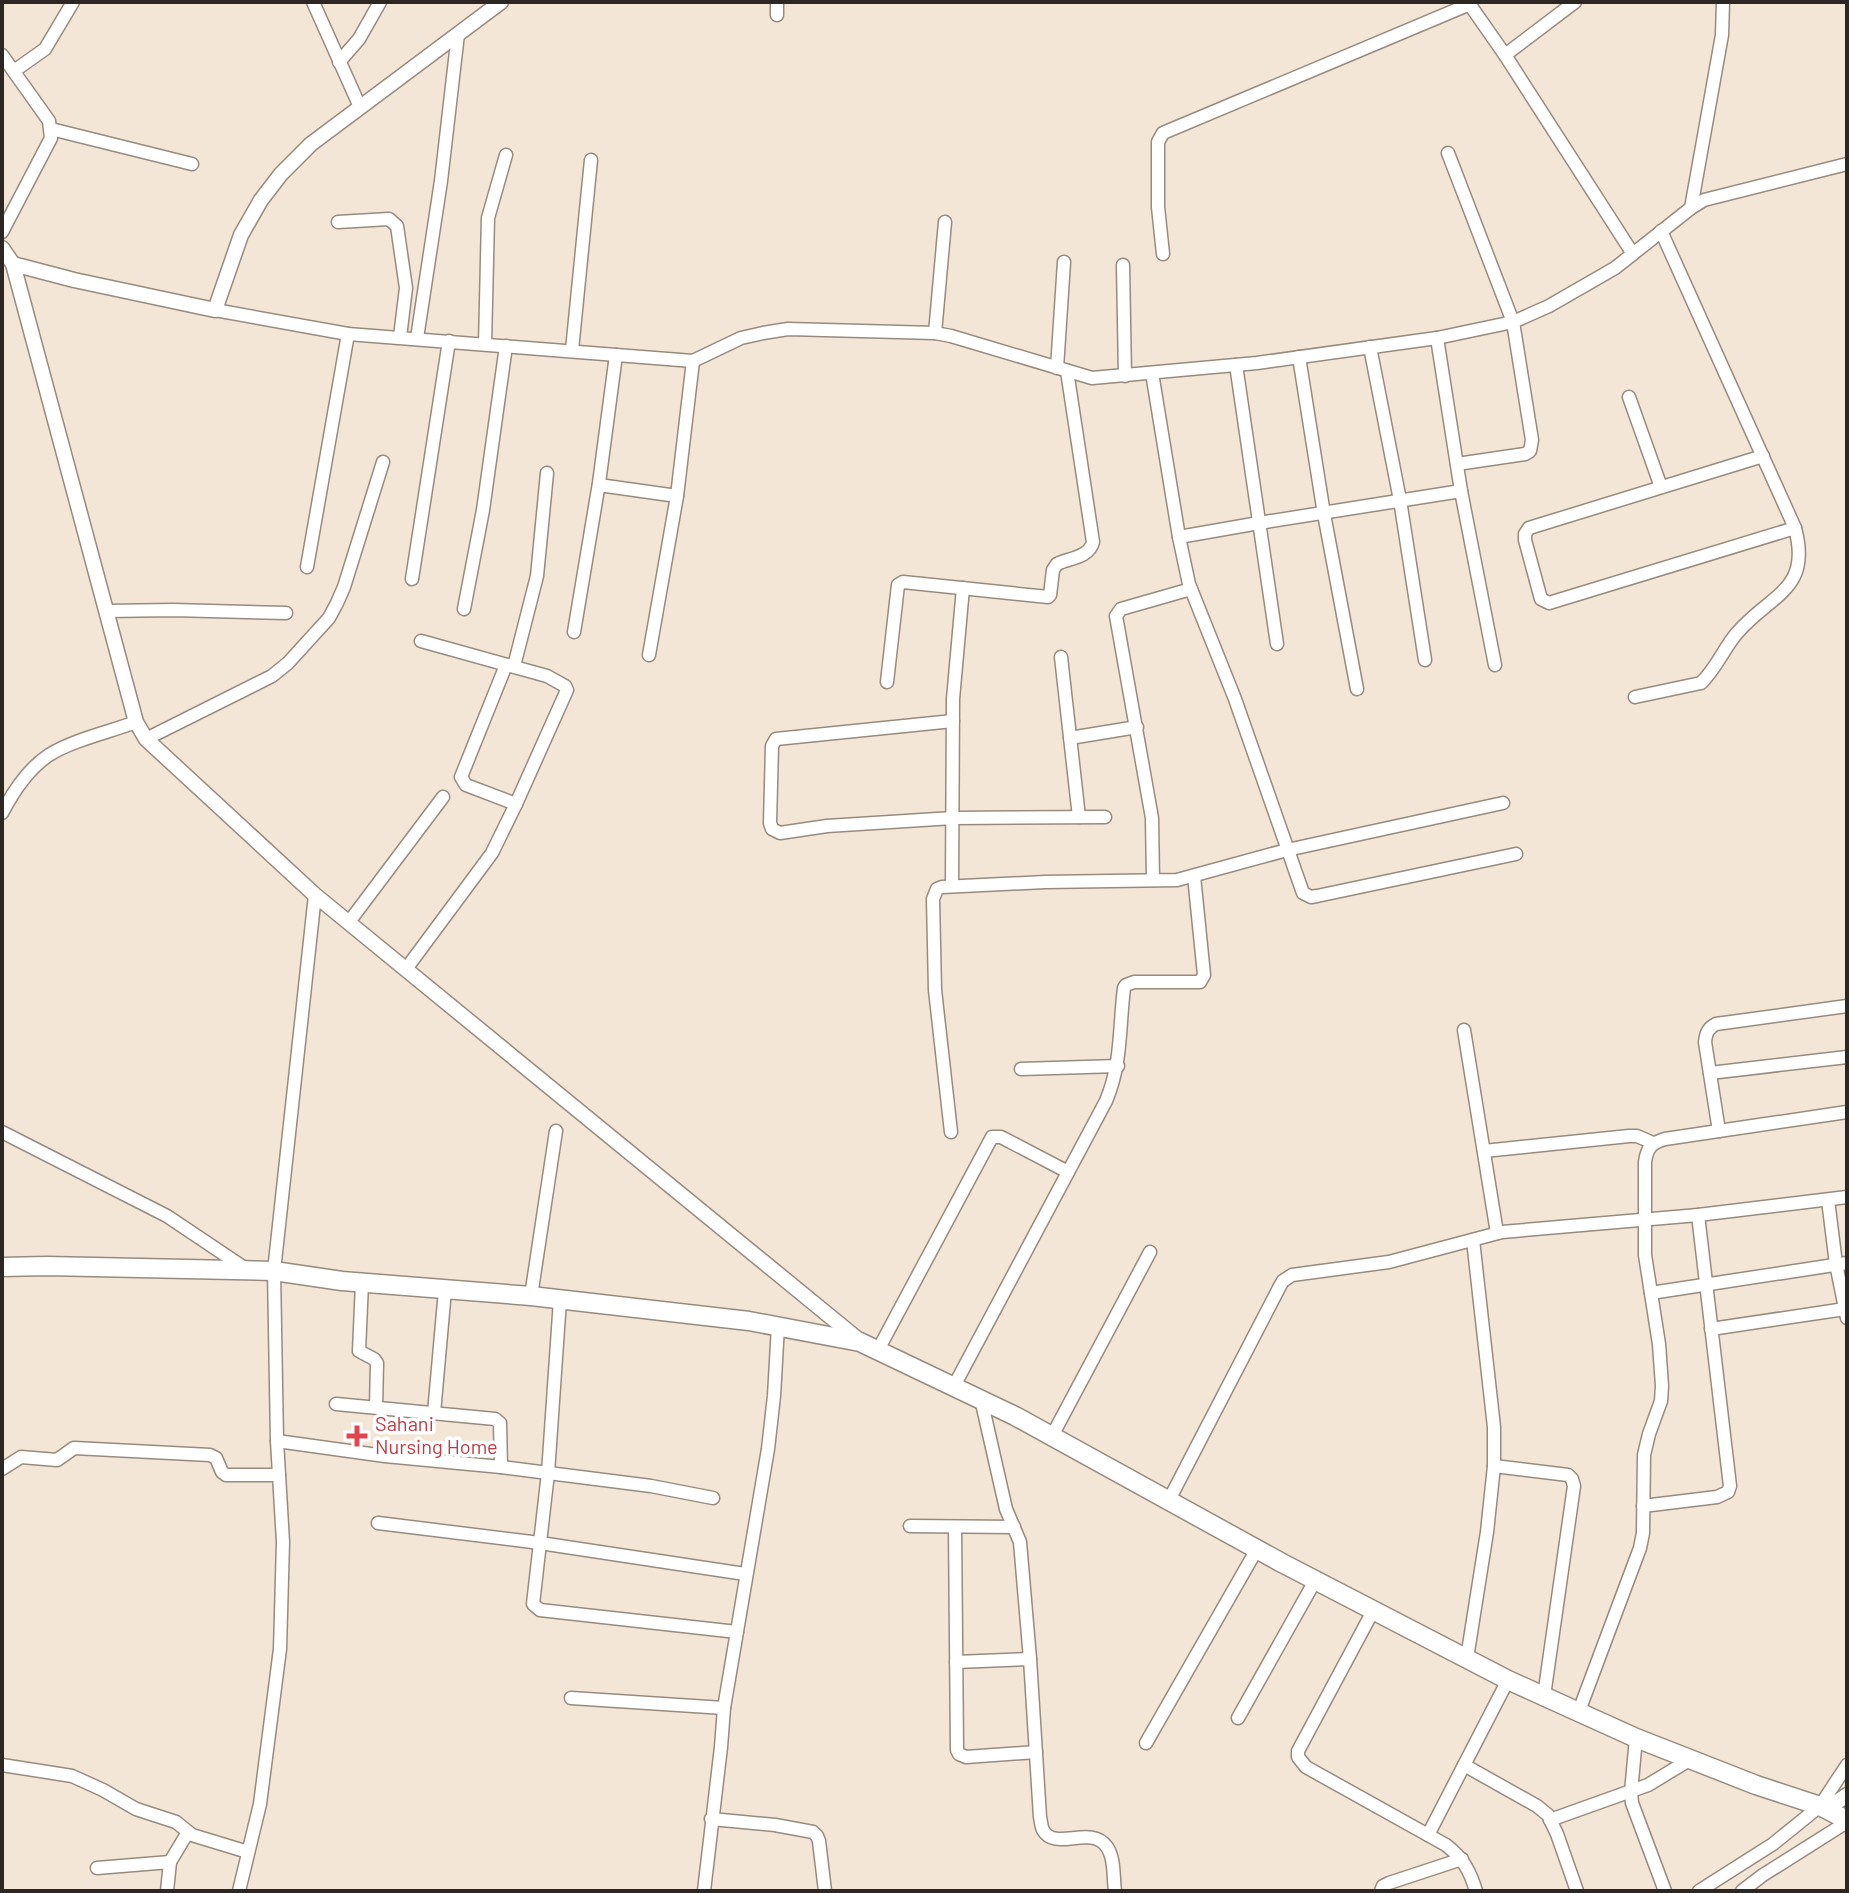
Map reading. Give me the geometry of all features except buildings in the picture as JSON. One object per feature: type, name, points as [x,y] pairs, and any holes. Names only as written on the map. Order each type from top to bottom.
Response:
[{"type":"main road","points":[[2,1267],[274,1271],[362,1283],[531,1296],[749,1321],[869,1346],[1052,1436],[1257,1549],[1508,1680],[1636,1738],[1836,1815]]},
{"type":"street","points":[[14,71],[45,49],[73,2]]},
{"type":"street","points":[[313,2],[360,107]]},
{"type":"street","points":[[339,62],[359,39],[380,2]]},
{"type":"street","points":[[215,310],[241,235],[261,200],[281,174],[311,144],[501,2]]},
{"type":"street","points":[[1505,55],[1575,2]]},
{"type":"street","points":[[1691,208],[1722,35],[1723,2]]},
{"type":"street","points":[[1163,254],[1158,207],[1158,142],[1163,133],[1469,3],[1633,254]]},
{"type":"street","points":[[417,338],[441,181],[458,34]]},
{"type":"street","points":[[2,55],[49,121],[51,129],[51,138],[2,232]]},
{"type":"street","points":[[51,129],[192,164]]},
{"type":"street","points":[[1448,153],[1513,322],[1532,446],[1525,454],[1457,464]]},
{"type":"street","points":[[485,344],[488,218],[506,155]]},
{"type":"street","points":[[572,350],[591,160]]},
{"type":"street","points":[[13,264],[215,310],[348,334],[693,361],[741,338],[788,329],[935,333],[1092,378],[1299,357],[1437,338],[1513,322],[1549,306],[1615,268],[1704,200],[1847,164]]},
{"type":"street","points":[[338,222],[389,219],[397,226],[406,288],[400,337]]},
{"type":"street","points":[[935,333],[945,222]]},
{"type":"street","points":[[1635,697],[1695,686],[1705,679],[1741,629],[1786,590],[1800,554],[1795,528],[1661,231]]},
{"type":"street","points":[[2,248],[13,264],[136,722],[146,739],[315,895],[869,1346],[992,1137],[1001,1137],[1068,1172]]},
{"type":"street","points":[[887,682],[898,585],[903,582],[1048,597],[1057,564],[1086,554],[1091,549],[1093,542],[1062,369],[1064,262]]},
{"type":"street","points":[[1123,265],[1125,376]]},
{"type":"street","points":[[307,567],[348,334]]},
{"type":"street","points":[[1437,338],[1461,491],[1495,665]]},
{"type":"street","points":[[412,579],[449,341]]},
{"type":"street","points":[[464,609],[483,510],[506,346]]},
{"type":"street","points":[[1370,347],[1400,500],[1425,660]]},
{"type":"street","points":[[574,632],[599,485],[616,355]]},
{"type":"street","points":[[1299,357],[1357,689]]},
{"type":"street","points":[[649,655],[677,496],[693,361]]},
{"type":"street","points":[[1236,365],[1277,644]]},
{"type":"street","points":[[1152,373],[1179,537],[1191,589],[1235,699],[1303,893],[1311,897],[1516,854]]},
{"type":"street","points":[[1629,397],[1661,487]]},
{"type":"street","points":[[1763,456],[1529,528],[1525,540],[1541,599],[1549,603],[1795,528]]},
{"type":"street","points":[[146,739],[272,676],[329,618],[344,587],[383,462]]},
{"type":"street","points":[[516,804],[466,785],[461,777],[510,666],[537,576],[547,473]]},
{"type":"street","points":[[599,485],[677,496]]},
{"type":"street","points":[[1179,537],[1461,491]]},
{"type":"street","points":[[952,886],[953,721],[963,588]]},
{"type":"street","points":[[1153,880],[1152,818],[1116,616],[1121,609],[1191,589]]},
{"type":"street","points":[[107,611],[286,613]]},
{"type":"street","points":[[406,969],[492,853],[567,690],[547,676],[421,641]]},
{"type":"street","points":[[1061,657],[1079,817]]},
{"type":"street","points":[[953,721],[776,739],[772,746],[772,829],[780,833],[827,826],[953,818],[1105,817]]},
{"type":"street","points":[[2,813],[7,796],[48,756],[136,722]]},
{"type":"street","points":[[1070,738],[1137,727]]},
{"type":"street","points":[[349,922],[443,797]]},
{"type":"street","points":[[951,1132],[935,990],[933,899],[937,889],[1045,882],[1177,880],[1287,850],[1503,803]]},
{"type":"street","points":[[954,1386],[1106,1101],[1118,1066],[1126,985],[1134,982],[1200,982],[1204,975],[1194,876]]},
{"type":"street","points":[[239,1891],[260,1804],[280,1649],[283,1542],[277,1441],[274,1271],[315,895]]},
{"type":"street","points":[[1719,1131],[1705,1042],[1710,1027],[1847,1006]]},
{"type":"street","points":[[1464,1030],[1497,1233]]},
{"type":"street","points":[[1710,1073],[1847,1057]]},
{"type":"street","points":[[1021,1069],[1118,1066]]},
{"type":"street","points":[[1579,1711],[1640,1548],[1644,1455],[1661,1401],[1659,1344],[1645,1255],[1647,1150],[1653,1143],[1665,1139],[1847,1112]]},
{"type":"street","points":[[531,1296],[556,1131]]},
{"type":"street","points":[[2,1132],[167,1216],[246,1269]]},
{"type":"street","points":[[1484,1151],[1629,1136],[1653,1143]]},
{"type":"street","points":[[1169,1500],[1287,1277],[1389,1262],[1497,1233],[1698,1215],[1847,1197]]},
{"type":"street","points":[[1711,1329],[1846,1314],[1842,1264],[1828,1200]]},
{"type":"street","points":[[1643,1506],[1717,1497],[1728,1492],[1730,1486],[1698,1215]]},
{"type":"street","points":[[1467,1658],[1494,1466],[1494,1427],[1473,1240]]},
{"type":"street","points":[[1052,1436],[1150,1252]]},
{"type":"street","points":[[1651,1293],[1842,1264]]},
{"type":"street","points":[[362,1283],[359,1348],[361,1353],[377,1363],[376,1407]]},
{"type":"street","points":[[434,1413],[445,1290]]},
{"type":"street","points":[[560,1300],[548,1473],[532,1602],[540,1610],[737,1632]]},
{"type":"street","points":[[704,1891],[724,1708],[768,1449],[778,1326]]},
{"type":"street","points":[[981,1399],[1006,1509],[1020,1542],[1043,1830],[1056,1839],[1091,1837],[1101,1841],[1112,1858],[1115,1891]]},
{"type":"street","points":[[336,1404],[491,1418],[500,1423],[501,1467]]},
{"type":"street","points":[[277,1441],[651,1486],[713,1498]]},
{"type":"street","points":[[2,1469],[21,1457],[57,1460],[74,1448],[210,1455],[216,1458],[226,1475],[279,1475]]},
{"type":"street","points":[[1494,1466],[1568,1475],[1574,1486],[1544,1696]]},
{"type":"street","points":[[378,1523],[540,1543],[745,1574]]},
{"type":"street","points":[[910,1526],[1014,1527]]},
{"type":"street","points":[[955,1527],[957,1750],[966,1757],[1036,1752]]},
{"type":"street","points":[[1146,1743],[1257,1549]]},
{"type":"street","points":[[1238,1718],[1316,1579]]},
{"type":"street","points":[[1373,1611],[1298,1751],[1298,1757],[1306,1767],[1446,1845],[1462,1859],[1476,1891]]},
{"type":"street","points":[[956,1662],[1030,1659]]},
{"type":"street","points":[[1428,1835],[1508,1680]]},
{"type":"street","points":[[571,1698],[724,1708]]},
{"type":"street","points":[[1636,1738],[1631,1792],[1636,1815],[1665,1891]]},
{"type":"street","points":[[1550,1820],[1631,1792],[1661,1779],[1691,1759]]},
{"type":"street","points":[[2,1765],[72,1776],[136,1809],[176,1822],[188,1832],[248,1852]]},
{"type":"street","points":[[1464,1765],[1537,1806],[1550,1820],[1577,1891]]},
{"type":"street","points":[[1836,1815],[1847,1765]]},
{"type":"street","points":[[1742,1891],[1836,1815],[1847,1795]]},
{"type":"street","points":[[1699,1891],[1773,1844],[1836,1815]]},
{"type":"street","points":[[711,1819],[813,1832],[819,1841],[825,1891]]},
{"type":"street","points":[[167,1891],[170,1862],[188,1832]]},
{"type":"street","points":[[1381,1891],[1389,1883],[1462,1859]]},
{"type":"street","points":[[97,1868],[170,1862]]},
{"type":"place","name":"Sahani Nursing Home","points":[[357,1436]]}]
